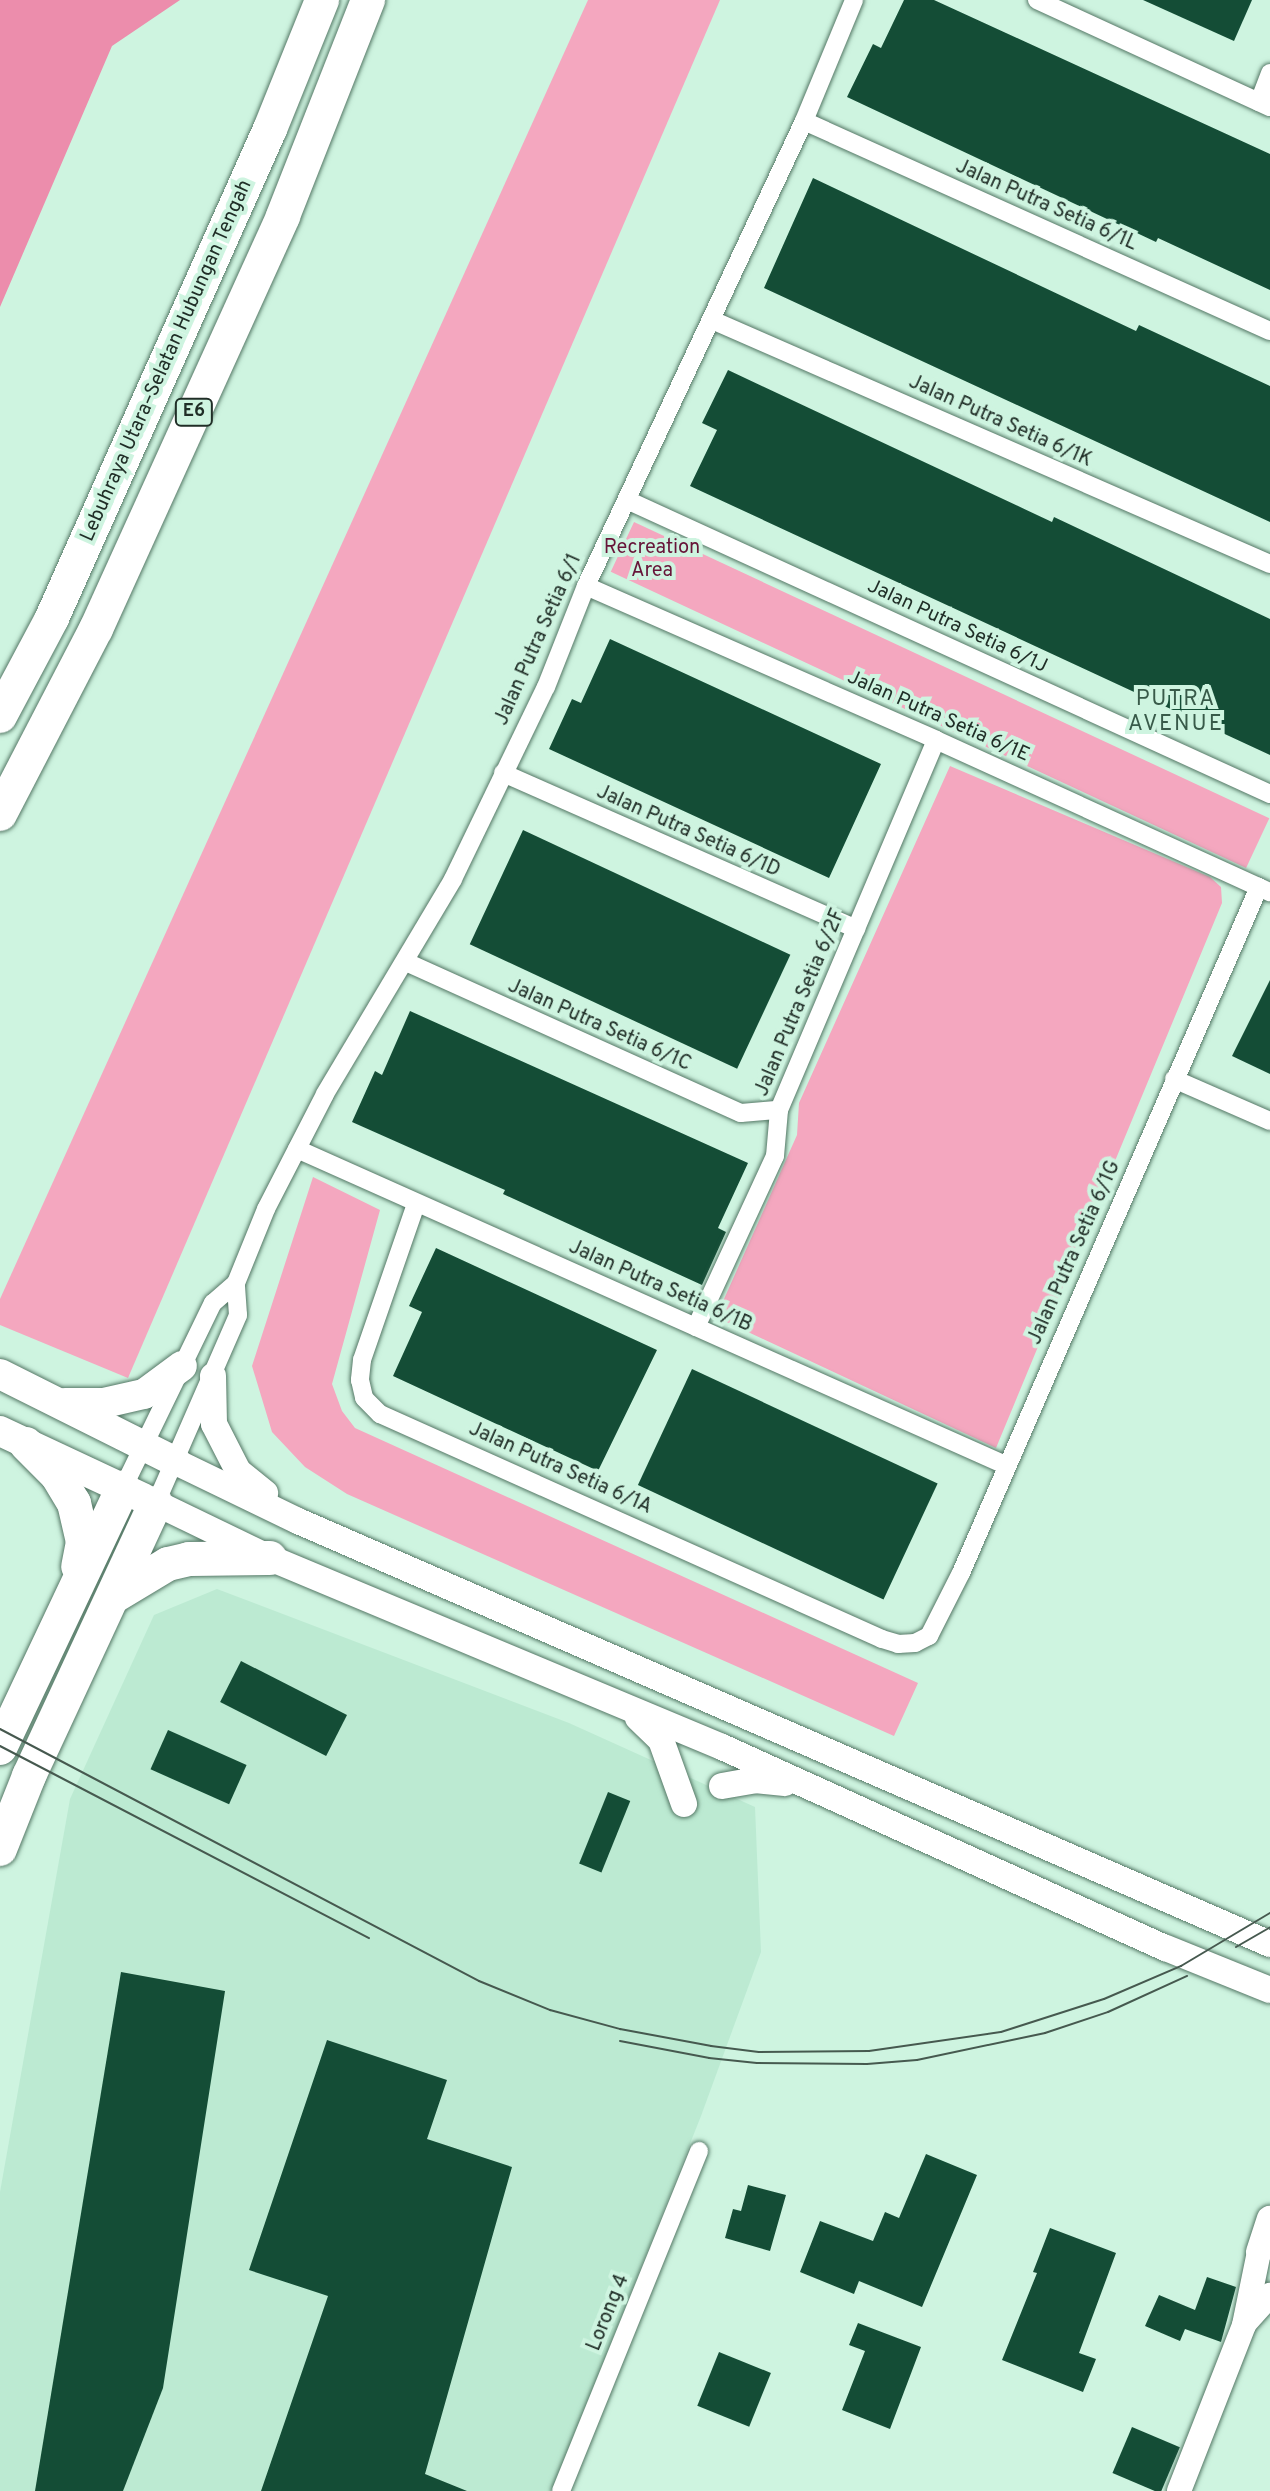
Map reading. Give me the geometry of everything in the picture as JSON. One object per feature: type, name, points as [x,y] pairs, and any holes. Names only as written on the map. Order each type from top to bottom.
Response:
[{"type":"highway","name":"Lebuhraya Utara–Selatan Hubungan Tengah","points":[[0,716],[52,618],[270,129],[322,0]]},
{"type":"highway","name":"E6","points":[[0,814],[96,629],[277,230],[368,0]]},
{"type":"highway","points":[[13,1437],[66,1488],[81,1523],[83,1542],[73,1590]]},
{"type":"highway","points":[[0,1748],[123,1488]]},
{"type":"highway","points":[[0,1849],[29,1776],[156,1503]]},
{"type":"highway","points":[[113,1597],[168,1564],[189,1559],[270,1558]]},
{"type":"main road","points":[[59,1404],[104,1403],[144,1394],[182,1366]]},
{"type":"main road","points":[[0,1374],[298,1521],[1270,1944]]},
{"type":"main road","points":[[213,1376],[214,1424],[238,1471],[298,1521]]},
{"type":"main road","points":[[13,1437],[270,1558],[722,1747],[1166,1948],[1270,1990]]},
{"type":"main road","points":[[696,1694],[722,1747]]},
{"type":"main road","points":[[628,1708],[661,1740],[684,1804]]},
{"type":"main road","points":[[722,1747],[751,1735],[784,1731]]},
{"type":"main road","points":[[722,1786],[755,1780],[808,1785]]},
{"type":"main road","points":[[1173,1901],[1270,1931]]},
{"type":"main road","points":[[1166,1948],[1270,2011]]},
{"type":"main road","points":[[1259,2252],[1270,2219]]},
{"type":"street","name":"Jalan Putra Setia 6/1","points":[[236,1283],[266,1209],[325,1094],[453,879],[546,687],[586,586],[804,121],[854,0]]},
{"type":"street","points":[[1037,0],[1065,5],[1264,105],[1270,73]]},
{"type":"street","name":"Jalan Putra Setia 6/1L","points":[[804,121],[1270,331]]},
{"type":"street","name":"Jalan Putra Setia 6/1K","points":[[712,320],[1270,564]]},
{"type":"street","name":"Jalan Putra Setia 6/1J","points":[[627,500],[1270,794]]},
{"type":"street","name":"Jalan Putra Setia 6/1E","points":[[586,586],[936,740],[1265,890]]},
{"type":"street","name":"Jalan Putra Setia 6/2F","points":[[696,1327],[775,1156],[779,1110],[936,740]]},
{"type":"street","name":"Jalan Putra Setia 6/1D","points":[[503,773],[856,929]]},
{"type":"street","name":"Jalan Putra Setia 6/1G","points":[[929,1636],[961,1573],[1174,1079],[1265,890]]},
{"type":"street","name":"Jalan Putra Setia 6/1C","points":[[406,962],[741,1113],[754,1115],[779,1110]]},
{"type":"street","points":[[1174,1079],[1270,1121]]},
{"type":"street","name":"Jalan Putra Setia 6/1B","points":[[297,1149],[1005,1465]]},
{"type":"street","name":"Jalan Putra Setia 6/1A","points":[[416,1204],[362,1360],[360,1380],[364,1398],[380,1414],[882,1639],[898,1644],[915,1643],[929,1636]]},
{"type":"street","points":[[123,1488],[213,1303],[236,1283]]},
{"type":"street","points":[[156,1503],[238,1315],[236,1283]]},
{"type":"street","name":"Lorong 4","points":[[561,2491],[699,2151]]},
{"type":"street","points":[[1179,2491],[1244,2325],[1259,2252],[1270,2227]]},
{"type":"street","points":[[1244,2325],[1270,2295]]},
{"type":"shaded area","points":[[0,0],[180,0],[112,46],[0,307]]},
{"type":"shaded area","points":[[217,1589],[569,1723],[755,1807],[761,1952],[701,2116],[552,2491],[0,2491],[0,2192],[70,1799],[154,1615]]},
{"type":"green space","points":[[588,0],[720,0],[128,1378],[0,1325],[0,1299]]},
{"type":"green space","name":"Recreation Area","points":[[634,522],[1269,818],[1246,868],[611,572]]},
{"type":"green space","points":[[950,766],[1210,877],[1221,887],[1222,903],[996,1448],[716,1317],[797,1135],[799,1103]]},
{"type":"green space","points":[[313,1177],[380,1210],[332,1384],[342,1411],[355,1428],[918,1683],[894,1736],[347,1494],[305,1467],[272,1432],[252,1366]]},
{"type":"building","points":[[904,0],[934,0],[1270,154],[1270,290],[1158,238],[1156,242],[847,97],[873,44],[881,48]]},
{"type":"building","points":[[1143,0],[1252,0],[1234,41]]},
{"type":"building","points":[[813,178],[1136,331],[1139,325],[1270,386],[1270,522],[764,288]]},
{"type":"building","points":[[728,370],[1052,522],[1054,517],[1270,619],[1270,755],[690,486],[717,430],[702,423]]},
{"type":"building","points":[[610,639],[881,764],[829,878],[549,749],[572,699],[581,703]]},
{"type":"building","points":[[523,830],[790,955],[737,1069],[470,944]]},
{"type":"building","points":[[1270,980],[1270,1074],[1232,1056]]},
{"type":"building","points":[[410,1011],[748,1163],[718,1228],[726,1232],[702,1285],[503,1194],[505,1190],[352,1122],[375,1071],[382,1075]]},
{"type":"building","points":[[436,1248],[657,1350],[598,1471],[393,1376],[422,1312],[409,1306]]},
{"type":"building","points":[[692,1369],[938,1484],[884,1600],[638,1485]]},
{"type":"building","points":[[241,1661],[347,1715],[326,1756],[220,1702]]},
{"type":"building","points":[[168,1730],[247,1765],[229,1804],[151,1769]]},
{"type":"building","points":[[608,1792],[630,1801],[601,1872],[579,1863]]},
{"type":"building","points":[[121,1972],[225,1991],[163,2388],[123,2491],[35,2491]]},
{"type":"building","points":[[327,2040],[447,2080],[427,2139],[512,2167],[425,2474],[467,2491],[261,2491],[328,2296],[249,2270]]},
{"type":"building","points":[[926,2154],[977,2175],[922,2307],[859,2281],[854,2294],[800,2272],[820,2221],[873,2241],[885,2212],[899,2218]]},
{"type":"building","points":[[748,2185],[786,2195],[770,2251],[725,2238],[733,2209],[741,2211]]},
{"type":"building","points":[[1050,2228],[1116,2253],[1079,2353],[1096,2359],[1083,2392],[1002,2360],[1037,2273],[1033,2272]]},
{"type":"building","points":[[1207,2277],[1236,2287],[1221,2342],[1185,2329],[1180,2341],[1145,2326],[1159,2295],[1195,2310]]},
{"type":"building","points":[[858,2323],[921,2347],[890,2429],[842,2410],[865,2351],[849,2345]]},
{"type":"building","points":[[719,2352],[771,2373],[749,2427],[697,2406]]},
{"type":"building","points":[[1132,2427],[1180,2447],[1161,2491],[1112,2473]]},
{"type":"tram line","points":[[0,1729],[479,1981],[550,2010],[620,2029],[711,2046],[759,2052],[869,2051],[1001,2032],[1104,1999],[1181,1966],[1270,1913]]},
{"type":"tram line","points":[[0,1746],[369,1938]]},
{"type":"tram line","points":[[1236,1947],[1270,1927]]},
{"type":"tram line","points":[[620,2041],[709,2058],[757,2063],[867,2064],[917,2060],[1045,2033],[1108,2012],[1187,1976]]},
{"type":"district","name":"PUTRA AVENUE","points":[[1176,712]]}]
